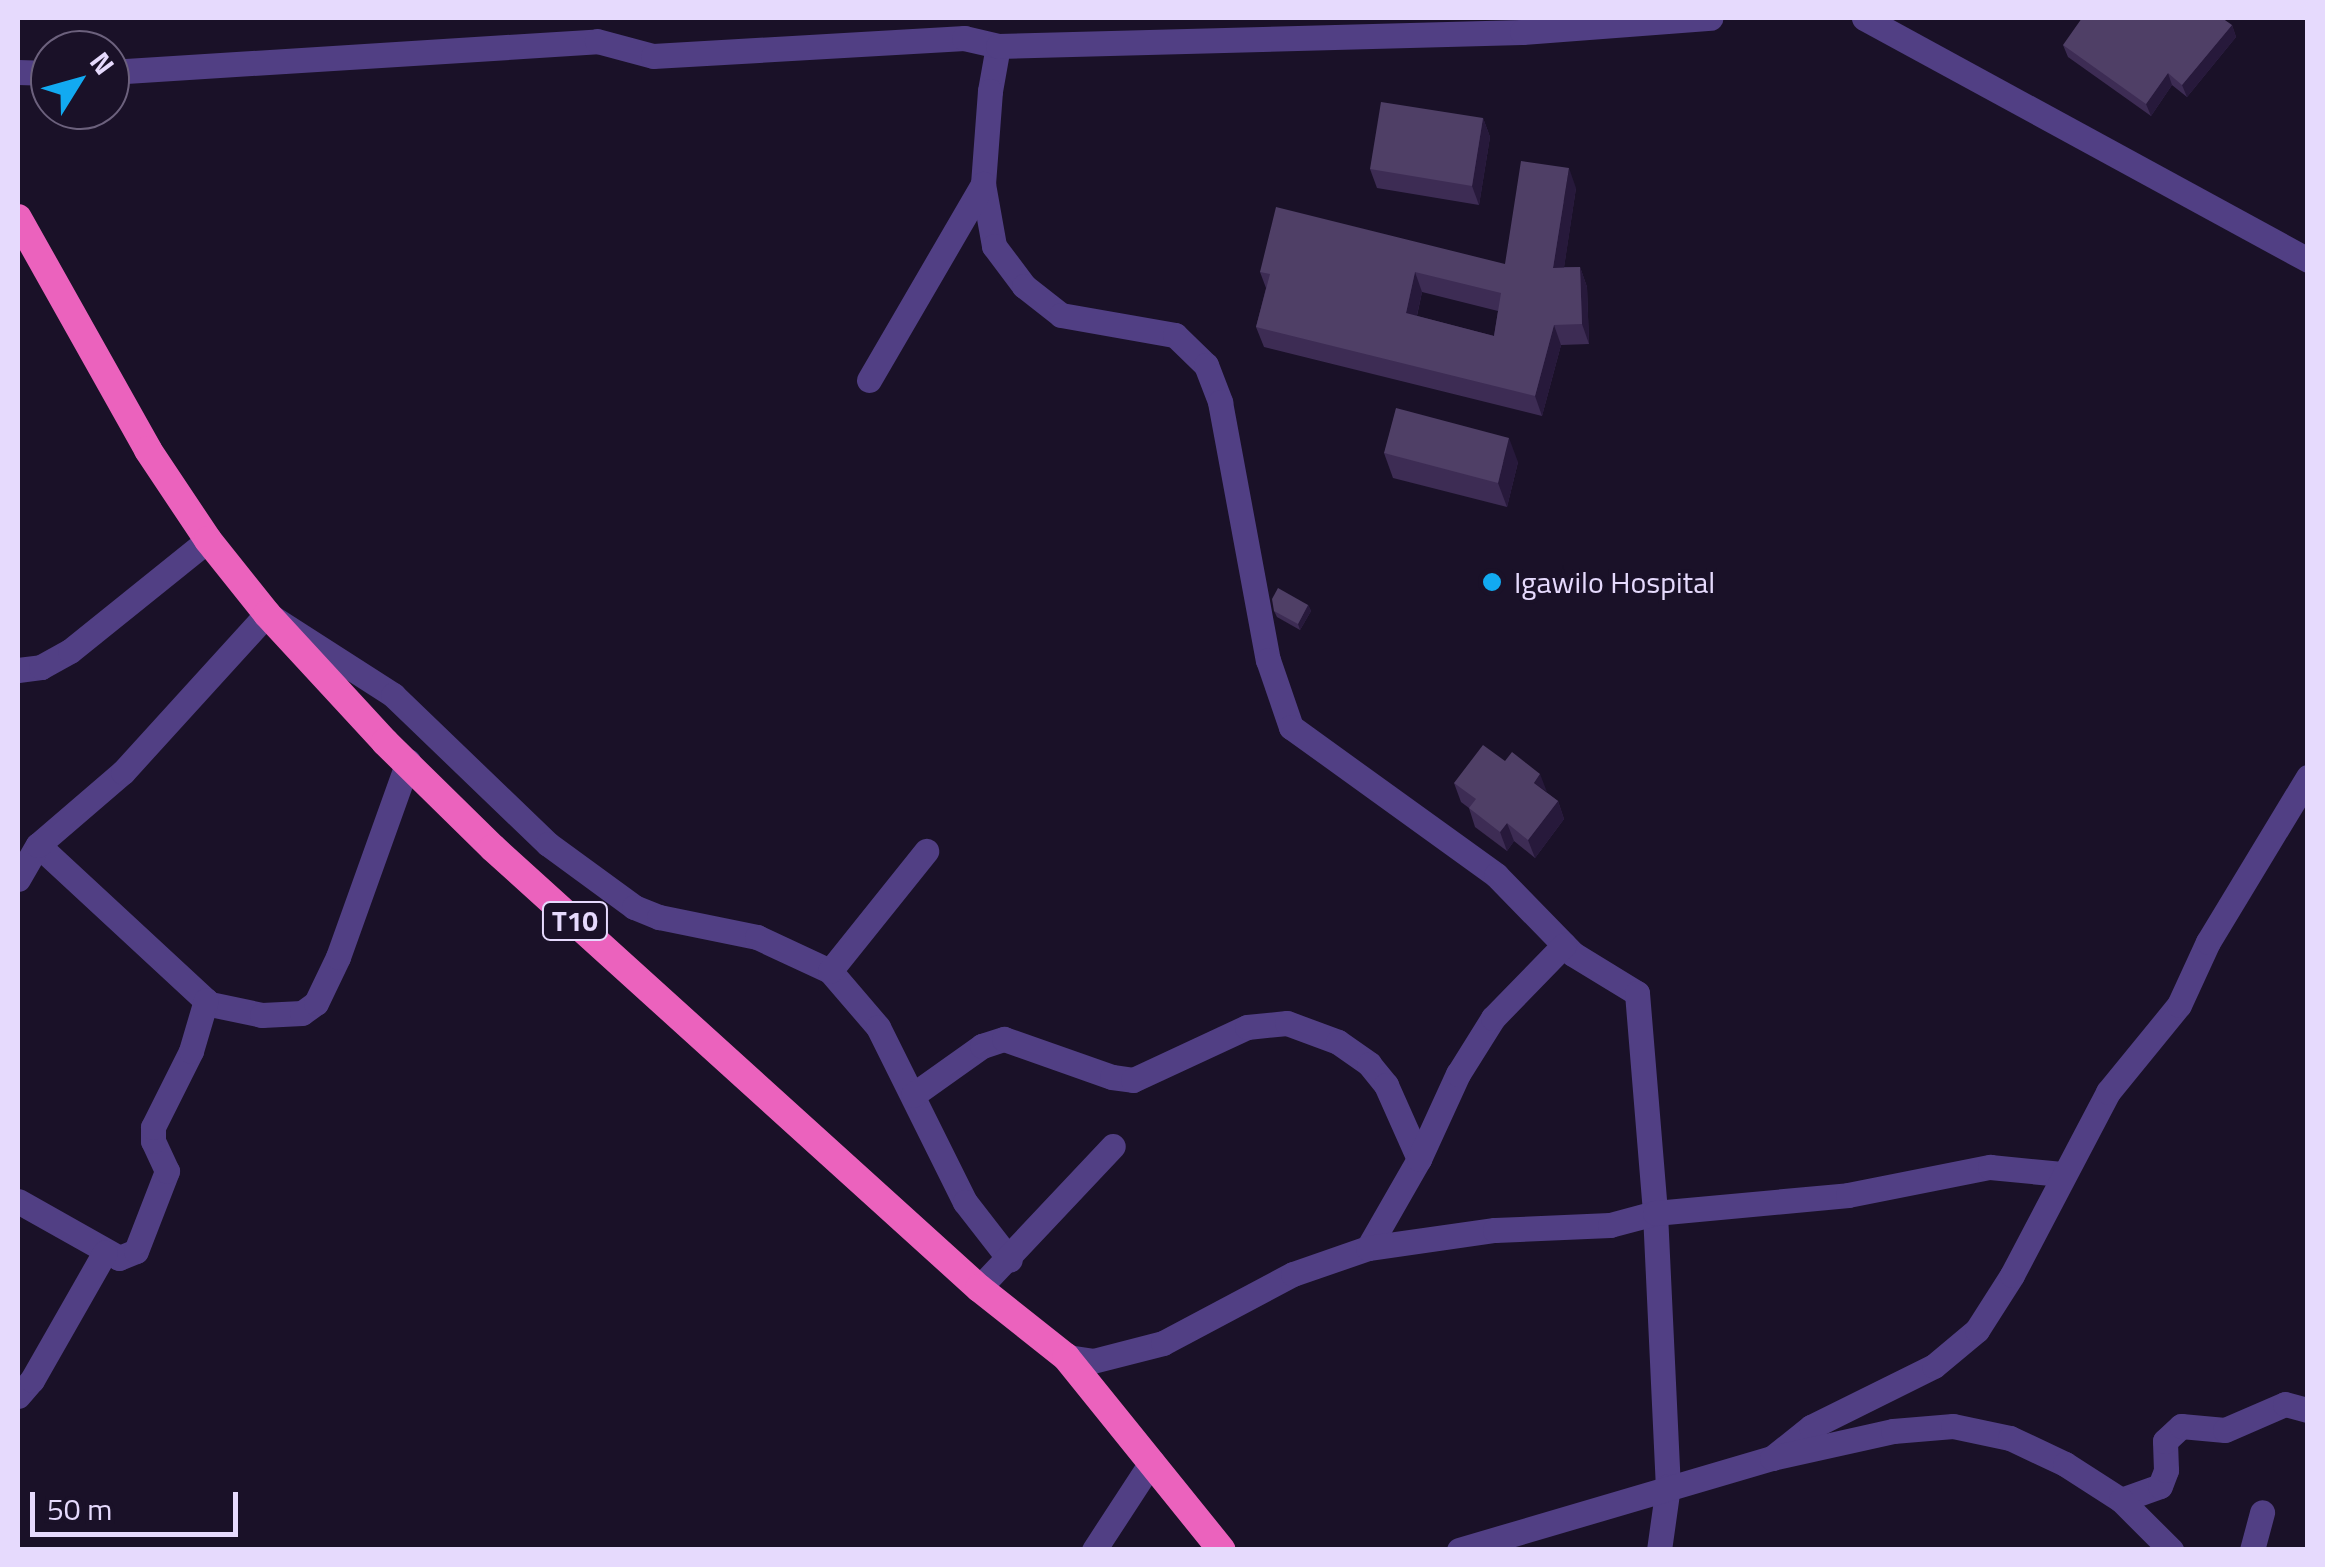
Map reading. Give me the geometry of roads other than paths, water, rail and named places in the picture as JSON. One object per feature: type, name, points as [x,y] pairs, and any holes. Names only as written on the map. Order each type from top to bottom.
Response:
[{"type":"highway","name":"T10","points":[[18,218],[148,450],[208,540],[267,614],[385,742],[493,848],[979,1288],[1066,1357],[1222,1550]]},
{"type":"street","points":[[130,70],[600,29],[653,56],[964,38],[998,46],[1522,32],[1710,18]]},
{"type":"street","points":[[1864,18],[2308,260]]},
{"type":"street","points":[[998,46],[983,184],[994,246],[1012,273],[1048,308],[1101,326],[1175,335],[1206,365],[1220,402],[1268,660],[1291,728],[1496,876],[1564,945],[1636,993],[1655,1213],[1668,1486],[1659,1550]]},
{"type":"street","points":[[870,380],[983,184]]},
{"type":"street","points":[[18,670],[41,666],[70,651],[208,540]]},
{"type":"street","points":[[18,878],[38,846],[123,772],[267,614],[393,695],[548,844],[634,907],[756,936],[830,972],[878,1027],[965,1202],[1010,1260]]},
{"type":"street","points":[[38,846],[206,1000],[234,1012],[277,1016],[313,1008],[338,957],[408,761]]},
{"type":"street","points":[[1772,1458],[1811,1428],[1934,1366],[1978,1330],[2012,1275],[2108,1092],[2179,1005],[2208,942],[2308,777]]},
{"type":"street","points":[[830,972],[926,851]]},
{"type":"street","points":[[1368,1248],[1419,1159],[1458,1074],[1492,1018],[1564,945]]},
{"type":"street","points":[[18,1201],[105,1252],[119,1258],[131,1256],[151,1218],[168,1168],[151,1132],[191,1050],[206,1000]]},
{"type":"street","points":[[913,1095],[982,1046],[1004,1039],[1112,1077],[1133,1080],[1248,1027],[1286,1023],[1338,1042],[1369,1064],[1386,1085],[1419,1159]]},
{"type":"street","points":[[979,1288],[1010,1260],[1114,1146]]},
{"type":"street","points":[[1066,1357],[1093,1361],[1164,1343],[1293,1274],[1368,1248],[1495,1230],[1610,1226],[1655,1213],[1848,1195],[1990,1166],[2062,1174]]},
{"type":"street","points":[[18,1396],[32,1380],[105,1252]]},
{"type":"street","points":[[2120,1500],[2160,1486],[2166,1470],[2165,1442],[2181,1426],[2218,1431],[2242,1426],[2285,1404],[2308,1410]]},
{"type":"street","points":[[1459,1550],[1772,1458],[1893,1432],[1954,1426],[2010,1438],[2065,1464],[2120,1500],[2171,1550]]},
{"type":"street","points":[[1094,1550],[1152,1461]]},
{"type":"street","points":[[2252,1550],[2262,1512]]},
{"type":"place","name":"Igawilo Hospital","points":[[1492,582]]}]
